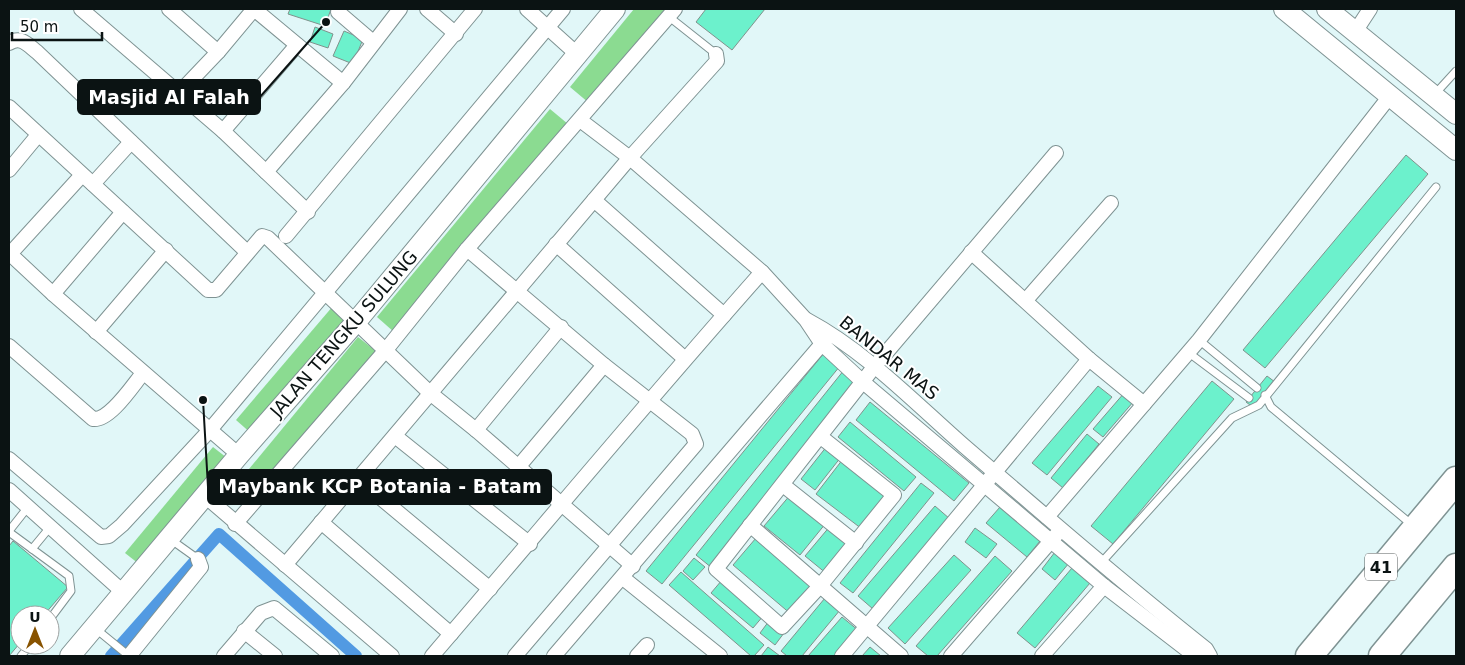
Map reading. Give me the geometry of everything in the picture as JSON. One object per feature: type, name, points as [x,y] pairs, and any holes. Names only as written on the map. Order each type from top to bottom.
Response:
[{"type":"highway","name":"41","points":[[1309,656],[1456,480]]},
{"type":"highway","points":[[1382,656],[1456,567]]},
{"type":"street","points":[[81,9],[223,131],[308,212]]},
{"type":"street","points":[[169,9],[218,52]]},
{"type":"street","points":[[179,93],[218,52],[254,9],[343,83]]},
{"type":"street","points":[[266,172],[343,83],[400,9]]},
{"type":"street","points":[[427,9],[456,34]]},
{"type":"street","points":[[286,236],[308,212],[475,9]]},
{"type":"street","points":[[527,9],[578,55]]},
{"type":"street","points":[[9,459],[102,537],[109,536],[122,525],[209,431],[563,9]]},
{"type":"street","name":"JALAN TENGKU SULUNG","points":[[70,656],[100,632],[122,592],[175,543],[205,496],[355,323],[615,9]]},
{"type":"street","points":[[1327,9],[1456,114]]},
{"type":"street","points":[[1355,32],[1370,9]]},
{"type":"street","points":[[338,12],[373,42]]},
{"type":"street","points":[[235,524],[386,351],[468,249],[672,12]]},
{"type":"street","points":[[1293,13],[1456,150]]},
{"type":"street","points":[[9,43],[18,39],[29,45],[248,252]]},
{"type":"street","points":[[223,131],[297,45]]},
{"type":"street","points":[[285,565],[556,244],[717,60],[716,54]]},
{"type":"street","points":[[1047,517],[1200,340],[1390,96]]},
{"type":"street","points":[[9,107],[208,290],[216,290],[262,236],[268,238],[430,394],[519,466],[633,566]]},
{"type":"street","name":"BANDAR MAS","points":[[580,120],[630,158],[762,272],[806,320],[826,338],[863,382],[983,486],[1104,586],[1195,656]]},
{"type":"street","points":[[9,170],[38,135]]},
{"type":"street","points":[[93,184],[131,142]]},
{"type":"street","points":[[822,436],[894,495],[820,586],[782,627],[716,570],[874,367],[1056,153]]},
{"type":"street","points":[[82,174],[9,253],[96,332],[239,455]]},
{"type":"street","points":[[594,200],[724,315]]},
{"type":"street","points":[[1026,300],[1111,203]]},
{"type":"street","points":[[53,294],[123,212]]},
{"type":"street","points":[[556,244],[684,358]]},
{"type":"street","points":[[468,249],[604,365],[692,434],[696,444],[515,656]]},
{"type":"street","points":[[96,332],[166,250]]},
{"type":"street","points":[[971,252],[1089,359],[1144,404]]},
{"type":"street","points":[[432,656],[530,544],[684,358],[762,272]]},
{"type":"street","points":[[476,430],[560,327]]},
{"type":"street","points":[[554,656],[623,578],[826,338]]},
{"type":"street","name":"BANDAR MAS","points":[[826,338],[874,367],[1061,528],[1100,564],[1206,649],[1210,656]]},
{"type":"street","points":[[9,346],[94,419],[102,418],[112,411],[143,373]]},
{"type":"street","points":[[842,656],[1089,359]]},
{"type":"street","points":[[519,466],[604,365]]},
{"type":"street","points":[[395,436],[530,544]]},
{"type":"street","points":[[358,478],[490,589]]},
{"type":"street","points":[[783,484],[856,543]]},
{"type":"street","points":[[9,490],[122,592]]},
{"type":"street","points":[[205,496],[235,524],[392,656]]},
{"type":"street","points":[[321,522],[451,634]]},
{"type":"street","points":[[750,525],[901,656]]},
{"type":"street","points":[[951,656],[1061,528]]},
{"type":"street","points":[[127,654],[201,567],[198,559]]},
{"type":"street","points":[[623,578],[720,656]]},
{"type":"street","points":[[1042,656],[1104,586]]},
{"type":"street","points":[[224,656],[260,613],[274,608],[332,656]]},
{"type":"street","points":[[244,631],[275,656]]},
{"type":"street","points":[[637,656],[647,645]]},
{"type":"lane","points":[[672,12],[716,54]]},
{"type":"lane","points":[[1433,97],[1456,71]]},
{"type":"lane","points":[[1100,564],[1232,418],[1258,405],[1436,187]]},
{"type":"lane","points":[[1200,340],[1257,388]]},
{"type":"lane","points":[[1189,353],[1249,398]]},
{"type":"lane","points":[[1266,396],[1272,407],[1415,528]]},
{"type":"lane","points":[[1258,405],[1272,407]]},
{"type":"lane","points":[[28,507],[9,531],[69,576],[71,590],[60,605]]},
{"type":"lane","points":[[32,549],[51,526]]},
{"type":"lane","points":[[175,543],[198,559]]},
{"type":"lane","points":[[100,632],[127,654]]},
{"type":"green space","points":[[634,9],[667,9],[589,103],[570,87]]},
{"type":"green space","points":[[550,109],[568,124],[394,332],[377,317]]},
{"type":"green space","points":[[333,306],[350,319],[253,435],[236,420]]},
{"type":"green space","points":[[358,337],[377,352],[248,507],[230,492]]},
{"type":"green space","points":[[213,447],[227,458],[139,564],[125,553]]},
{"type":"building","points":[[290,9],[331,9],[325,26],[288,14]]},
{"type":"building","points":[[706,9],[765,9],[732,50],[696,22]]},
{"type":"building","points":[[315,27],[333,34],[328,48],[310,42]]},
{"type":"building","points":[[344,31],[363,39],[353,64],[333,56]]},
{"type":"building","points":[[1406,155],[1428,174],[1265,368],[1243,350]]},
{"type":"building","points":[[824,353],[840,366],[662,584],[646,571]]},
{"type":"building","points":[[844,370],[860,383],[712,568],[696,555]]},
{"type":"building","points":[[1267,376],[1275,382],[1254,408],[1246,402]]},
{"type":"building","points":[[1212,381],[1234,399],[1113,544],[1091,526]]},
{"type":"building","points":[[1098,386],[1112,397],[1047,475],[1032,463]]},
{"type":"building","points":[[1125,392],[1134,401],[1103,437],[1093,429]]},
{"type":"building","points":[[870,402],[969,483],[954,501],[856,420]]},
{"type":"building","points":[[850,422],[916,477],[904,491],[838,437]]},
{"type":"building","points":[[1087,434],[1099,444],[1063,488],[1051,478]]},
{"type":"building","points":[[827,446],[841,457],[815,490],[801,479]]},
{"type":"building","points":[[843,459],[889,494],[862,529],[816,494]]},
{"type":"building","points":[[921,483],[934,493],[853,593],[840,583]]},
{"type":"building","points":[[791,494],[826,523],[800,555],[764,526]]},
{"type":"building","points":[[935,506],[950,519],[873,609],[858,596]]},
{"type":"building","points":[[1000,507],[1040,541],[1027,557],[986,523]]},
{"type":"building","points":[[831,525],[853,544],[827,574],[805,556]]},
{"type":"building","points":[[975,528],[997,544],[986,558],[965,542]]},
{"type":"building","points":[[756,538],[816,588],[792,615],[733,565]]},
{"type":"building","points":[[13,541],[68,587],[53,605],[10,605],[9,656],[9,546]]},
{"type":"building","points":[[1055,552],[1069,563],[1055,580],[1042,569]]},
{"type":"building","points":[[954,555],[971,570],[905,644],[888,628]]},
{"type":"building","points":[[995,556],[1012,571],[937,656],[928,656],[916,646]]},
{"type":"building","points":[[694,558],[705,567],[693,580],[683,571]]},
{"type":"building","points":[[1072,568],[1090,583],[1035,648],[1017,633]]},
{"type":"building","points":[[681,572],[764,645],[754,656],[751,656],[669,585]]},
{"type":"building","points":[[722,580],[764,615],[753,628],[711,593]]},
{"type":"building","points":[[825,598],[840,610],[802,656],[787,656],[781,651]]},
{"type":"building","points":[[842,617],[859,631],[838,656],[808,656]]},
{"type":"building","points":[[769,621],[784,633],[775,645],[760,633]]},
{"type":"building","points":[[768,647],[780,656],[761,656]]},
{"type":"building","points":[[870,647],[881,656],[862,656]]},
{"type":"waterway","points":[[111,656],[219,534],[356,656]]},
{"type":"place","name":"Masjid Al Falah","points":[[326,22]]},
{"type":"place","name":"Maybank KCP Botania - Batam","points":[[203,400]]}]
